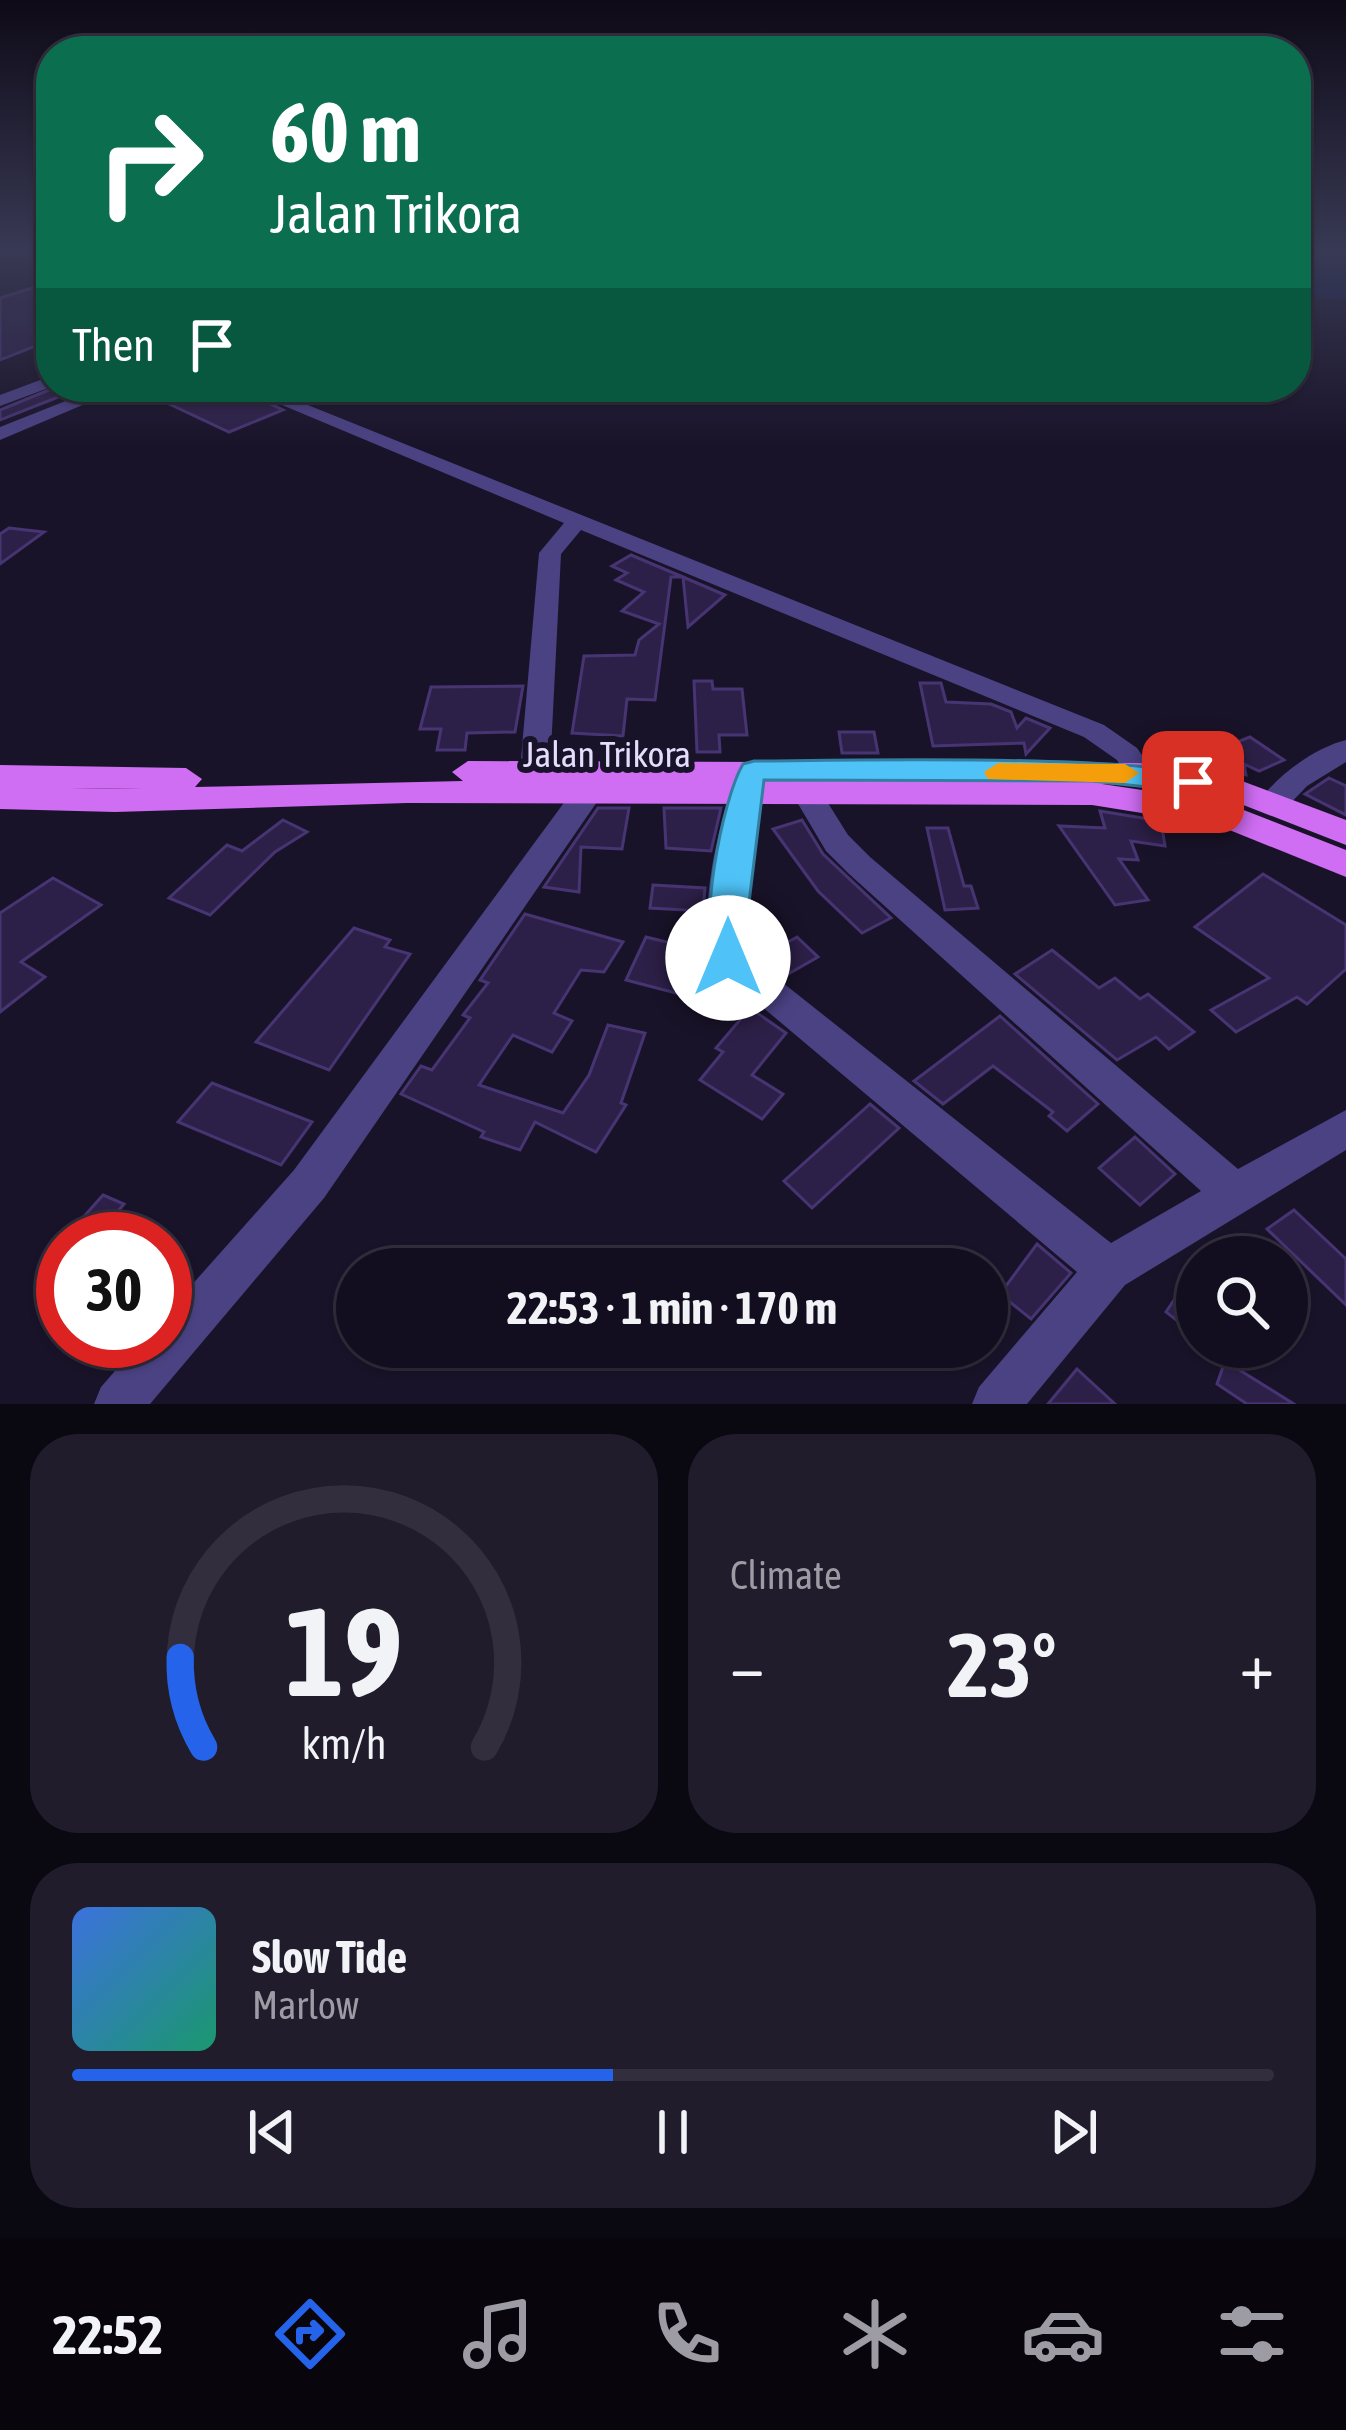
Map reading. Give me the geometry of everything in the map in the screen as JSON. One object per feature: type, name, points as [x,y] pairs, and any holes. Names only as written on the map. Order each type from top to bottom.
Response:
[{"type":"main road","name":"Jalan Trikora","points":[[0,776],[183,779],[535,770],[800,782],[1141,774],[1209,784],[1346,832]]},
{"type":"main road","name":"Jalan Trikora","points":[[0,798],[588,792],[748,782]]},
{"type":"main road","name":"Jalan Trikora","points":[[800,782],[1137,797],[1223,814],[1346,864]]},
{"type":"street","points":[[0,401],[36,388]]},
{"type":"street","points":[[0,434],[79,402]]},
{"type":"street","points":[[285,402],[1094,731],[1127,754],[1141,774]]},
{"type":"street","points":[[535,770],[550,553],[578,520]]},
{"type":"street","points":[[1273,803],[1297,779],[1346,749]]},
{"type":"street","points":[[748,782],[724,944],[738,971],[1109,1269]]},
{"type":"street","points":[[800,782],[860,866],[1236,1194]]},
{"type":"street","points":[[118,1404],[309,1184],[588,792]]},
{"type":"street","points":[[996,1404],[1109,1269],[1346,1128]]},
{"type":"building","points":[[0,317],[36,317],[36,346],[0,360]]},
{"type":"building","points":[[36,395],[36,402],[46,402],[0,420],[0,410]]},
{"type":"building","points":[[165,402],[266,402],[283,410],[229,432]]},
{"type":"building","points":[[9,528],[44,532],[0,564],[0,534]]},
{"type":"building","points":[[631,555],[683,577],[671,577],[655,700],[627,699],[623,736],[572,733],[584,656],[635,655],[639,640],[659,624],[622,611],[644,592],[616,580],[627,573],[612,566]]},
{"type":"building","points":[[683,577],[725,595],[688,627]]},
{"type":"building","points":[[694,681],[712,681],[713,689],[742,689],[747,735],[719,735],[720,752],[697,752]]},
{"type":"building","points":[[920,683],[941,683],[946,702],[991,704],[1011,712],[1017,728],[1026,718],[1050,728],[1026,754],[1024,743],[933,746]]},
{"type":"building","points":[[523,686],[515,732],[467,733],[465,750],[437,750],[441,729],[420,729],[431,687]]},
{"type":"building","points":[[839,732],[874,732],[878,753],[842,753]]},
{"type":"building","points":[[1194,733],[1237,742],[1250,737],[1284,760],[1259,771],[1244,764],[1246,775],[1194,766]]},
{"type":"building","points":[[1329,778],[1346,786],[1346,815],[1305,794]]},
{"type":"building","points":[[598,808],[629,808],[622,849],[581,847],[579,892],[544,887]]},
{"type":"building","points":[[664,808],[721,808],[711,851],[666,848]]},
{"type":"building","points":[[1100,811],[1161,821],[1165,846],[1131,841],[1138,860],[1119,859],[1148,900],[1115,905],[1059,826],[1105,828]]},
{"type":"building","points":[[283,820],[307,832],[275,852],[210,915],[169,898],[227,845],[242,851]]},
{"type":"building","points":[[802,820],[823,854],[891,918],[862,933],[818,891],[773,829]]},
{"type":"building","points":[[927,828],[948,828],[964,886],[971,886],[978,908],[945,910]]},
{"type":"building","points":[[1263,874],[1346,925],[1346,969],[1307,1004],[1297,997],[1236,1032],[1211,1010],[1269,978],[1195,927]]},
{"type":"building","points":[[53,878],[101,905],[21,962],[45,977],[0,1012],[0,913]]},
{"type":"building","points":[[653,885],[705,888],[703,911],[650,908]]},
{"type":"building","points":[[525,914],[623,942],[604,972],[581,970],[554,1013],[572,1021],[552,1052],[513,1035],[479,1085],[563,1113],[589,1075],[608,1025],[645,1033],[621,1103],[626,1105],[596,1152],[535,1122],[520,1150],[481,1137],[484,1132],[401,1094],[421,1066],[432,1070],[470,1018],[463,1015],[488,983],[480,980]]},
{"type":"building","points":[[354,928],[390,940],[385,947],[410,954],[329,1070],[256,1042]]},
{"type":"building","points":[[646,937],[704,951],[687,996],[626,980]]},
{"type":"building","points":[[797,937],[818,957],[783,977],[759,958]]},
{"type":"building","points":[[1052,950],[1099,988],[1115,978],[1140,999],[1148,994],[1194,1032],[1169,1049],[1156,1037],[1117,1060],[1015,974]]},
{"type":"building","points":[[750,1008],[786,1033],[752,1075],[783,1094],[762,1119],[700,1080],[723,1052],[716,1048]]},
{"type":"building","points":[[1000,1016],[1098,1104],[1067,1131],[1049,1116],[1053,1112],[993,1066],[943,1104],[914,1081]]},
{"type":"building","points":[[212,1083],[312,1122],[281,1165],[178,1122]]},
{"type":"building","points":[[870,1104],[899,1128],[812,1208],[784,1181]]},
{"type":"building","points":[[1135,1137],[1175,1174],[1140,1205],[1099,1168]]},
{"type":"building","points":[[103,1195],[124,1204],[117,1212],[88,1212]]},
{"type":"building","points":[[1294,1210],[1346,1259],[1346,1305],[1308,1268],[1308,1236],[1274,1236],[1267,1229]]},
{"type":"building","points":[[1037,1244],[1071,1273],[1031,1319],[1008,1300],[1008,1283]]},
{"type":"building","points":[[1176,1297],[1176,1320],[1166,1312]]},
{"type":"building","points":[[1223,1368],[1236,1368],[1294,1404],[1247,1404],[1217,1384]]},
{"type":"building","points":[[1077,1369],[1115,1404],[1048,1404]]},
{"type":"slow traffic","points":[[998,772],[1125,773]]},
{"type":"route","points":[[728,958],[724,944],[743,794],[754,771],[1092,772],[1193,782]]}]
